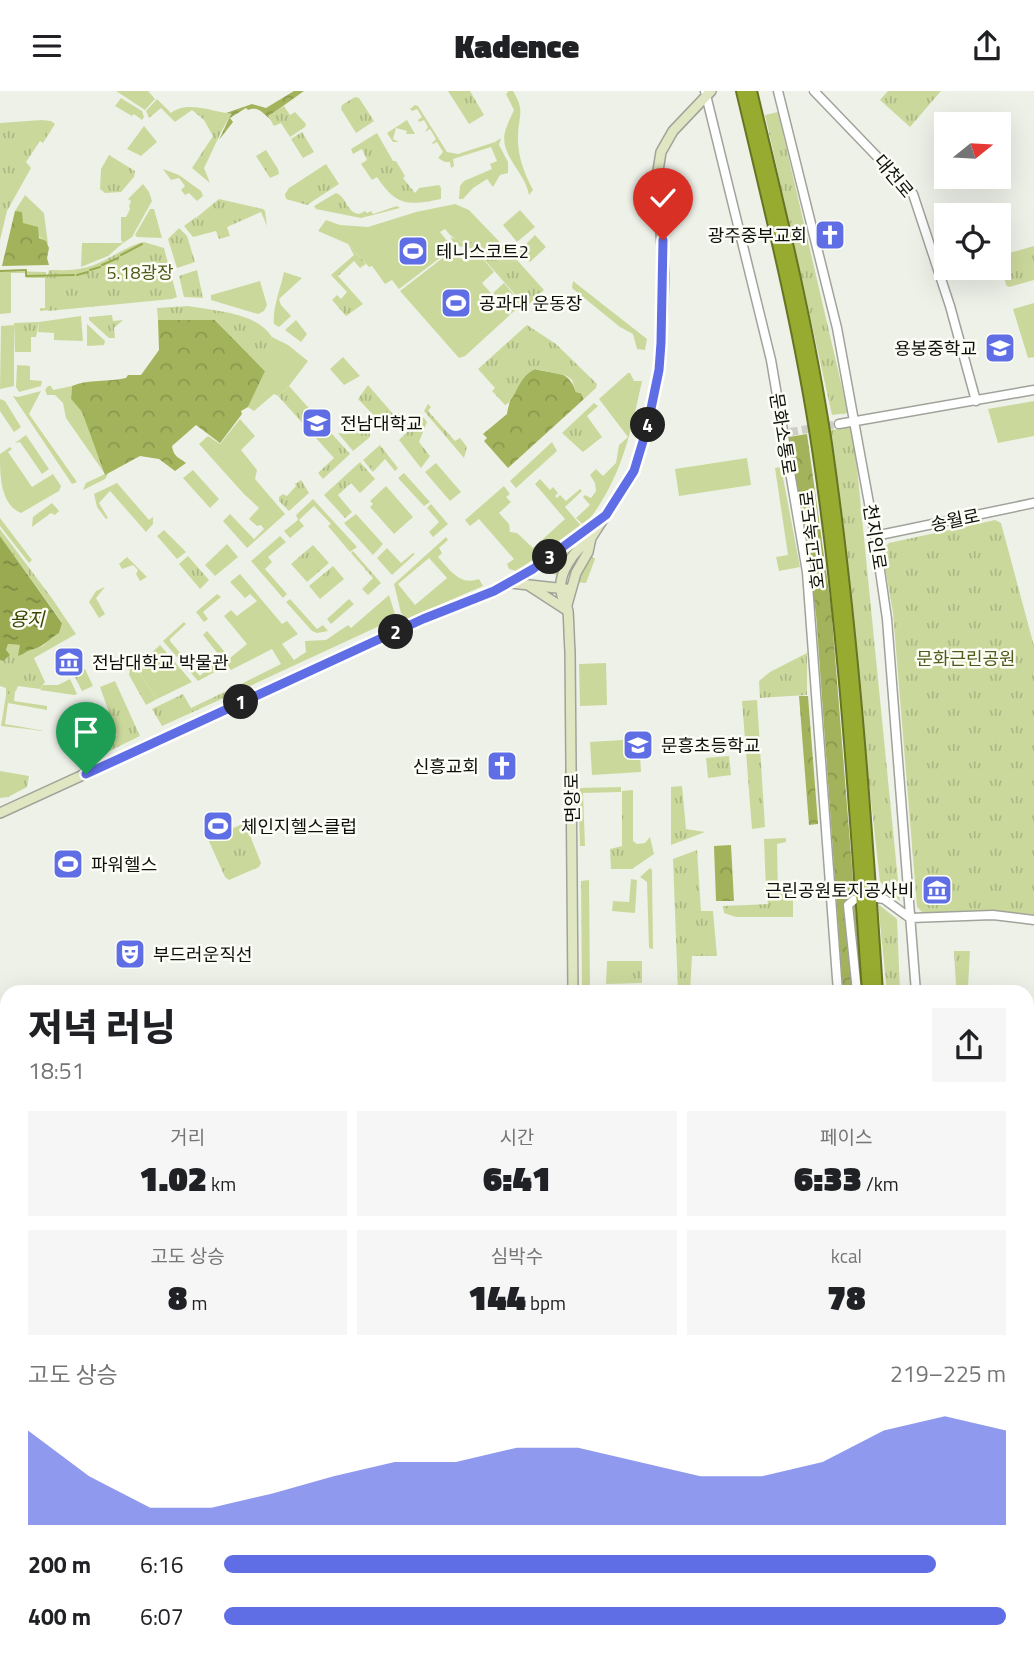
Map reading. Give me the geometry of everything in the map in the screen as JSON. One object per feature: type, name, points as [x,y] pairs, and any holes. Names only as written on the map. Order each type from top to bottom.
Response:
[{"type":"highway","name":"호남고속도로","points":[[742,91],[772,221],[818,447],[841,639],[867,985]]},
{"type":"highway","name":"호남고속도로","points":[[751,91],[805,330],[825,442],[848,627],[876,985]]},
{"type":"main road","points":[[509,583],[566,589],[563,576],[573,556],[579,547],[591,538],[638,461],[659,370],[664,274],[657,177],[661,152],[673,131],[708,93]]},
{"type":"main road","points":[[2,811],[423,619],[509,583],[533,569],[606,515]]},
{"type":"main road","points":[[525,583],[567,608]]},
{"type":"main road","name":"면앙로","points":[[566,589],[562,596],[567,608],[572,784],[573,985]]},
{"type":"street","name":"천지인로","points":[[778,91],[832,303],[856,421],[875,536],[887,618],[915,985]]},
{"type":"street","name":"대천로","points":[[814,91],[913,194],[950,306],[976,401]]},
{"type":"street","name":"문화소통로","points":[[708,93],[771,360],[786,433],[807,572],[837,985]]},
{"type":"street","points":[[839,424],[1034,390]]},
{"type":"street","name":"송월로","points":[[875,536],[1034,503]]},
{"type":"street","points":[[877,898],[884,899],[910,918],[993,915],[1034,921]]},
{"type":"street","points":[[854,900],[848,905],[856,985]]},
{"type":"green space","points":[[116,91],[148,91],[155,99],[145,110]]},
{"type":"green space","points":[[294,91],[304,91],[269,116],[270,119],[258,110],[246,108],[230,118],[233,122],[219,140],[231,114],[226,113],[252,104],[266,108]]},
{"type":"green space","points":[[448,91],[470,91],[484,115],[469,124]]},
{"type":"green space","points":[[513,91],[520,108],[519,150],[533,190],[529,195],[504,140],[514,110],[506,94]]},
{"type":"green space","points":[[888,91],[941,91],[910,127],[880,100]]},
{"type":"green space","points":[[355,97],[359,98],[374,121],[356,133],[341,109],[342,105]]},
{"type":"green space","points":[[121,98],[142,111],[142,120],[115,106]]},
{"type":"green space","points":[[157,99],[171,113],[177,109],[192,107],[232,114],[204,168],[210,183],[192,168],[213,136],[204,120],[192,110],[175,122],[161,108],[149,118],[146,111]]},
{"type":"green space","points":[[415,105],[447,152],[458,154],[501,138],[499,145],[508,162],[508,173],[500,175],[493,187],[487,179],[463,199],[459,199],[460,186],[464,181],[492,169],[490,164],[497,161],[491,147],[453,159],[454,166],[451,168],[450,162],[438,158],[443,152],[437,142],[432,143],[436,139],[430,129],[425,132],[428,127],[424,120],[419,122],[422,117],[417,109],[410,109]]},
{"type":"green space","points":[[284,106],[290,115],[295,112],[306,124],[290,137],[281,123],[274,126],[268,116]]},
{"type":"green space","points":[[778,112],[848,413],[832,415],[765,115]]},
{"type":"green space","points":[[42,120],[55,124],[26,162],[31,168],[7,211],[0,240],[0,123]]},
{"type":"green space","points":[[407,120],[415,134],[406,134],[407,131],[396,128],[393,139],[399,142],[393,142],[387,133]]},
{"type":"green space","points":[[144,126],[157,142],[141,156],[127,149]]},
{"type":"green space","points":[[302,132],[314,152],[303,158],[291,139]]},
{"type":"green space","points":[[377,133],[405,176],[403,178],[415,193],[419,188],[439,185],[441,199],[411,203],[390,194],[377,177],[372,180],[361,164],[367,160],[362,149],[353,154],[351,149]]},
{"type":"green space","points":[[266,150],[279,174],[270,178],[256,156]]},
{"type":"green space","points":[[109,155],[135,171],[134,177],[121,192],[105,193],[100,189],[101,169]]},
{"type":"green space","points":[[326,164],[339,184],[307,205],[286,199],[285,194],[289,188]]},
{"type":"green space","points":[[163,169],[179,175],[201,191],[203,196],[197,201],[189,193],[185,195],[181,190],[185,186],[179,178],[171,180]]},
{"type":"green space","points":[[143,184],[152,201],[132,237],[123,243],[121,217],[126,217],[130,209],[131,201],[128,199]]},
{"type":"green space","points":[[336,193],[351,210],[359,214],[371,211],[373,214],[397,206],[400,208],[361,218],[316,209],[314,206]]},
{"type":"green space","points":[[25,195],[44,213],[48,244],[23,223],[15,211]]},
{"type":"green space","points":[[219,199],[263,209],[267,226],[261,212],[227,227],[230,236],[219,239],[216,231],[193,237],[184,226],[196,217],[200,221],[197,217]]},
{"type":"green space","points":[[455,204],[469,210],[517,260],[500,260],[474,241],[458,240],[445,229],[440,232],[453,248],[399,289],[392,280],[385,284],[372,266],[369,267],[348,244],[318,231],[326,220],[340,225],[368,227],[416,212]]},
{"type":"green space","points":[[150,209],[154,209],[162,238],[135,235]]},
{"type":"green space","points":[[520,210],[535,227],[517,242],[503,225]]},
{"type":"green space","points":[[15,211],[22,212],[23,223],[38,227],[39,238],[46,241],[49,248],[49,265],[2,266]]},
{"type":"green space","points":[[179,228],[187,236],[195,262],[177,268],[168,239]]},
{"type":"green space","points":[[535,235],[546,247],[530,262],[520,251]]},
{"type":"green space","points":[[451,237],[465,243],[474,241],[500,260],[517,260],[544,290],[526,307],[475,249],[453,245]]},
{"type":"green space","name":"5.18광장","points":[[144,242],[164,248],[177,297],[48,311],[49,270],[75,270],[91,266]]},
{"type":"green space","points":[[82,243],[123,243],[108,256],[81,267]]},
{"type":"green space","points":[[348,244],[366,264],[360,268],[354,261],[338,276],[363,304],[346,316],[332,300],[337,295],[341,299],[347,292],[331,275],[354,255]]},
{"type":"green space","points":[[1034,246],[1034,280],[1009,287],[1006,285],[1005,280],[1011,280],[1011,253]]},
{"type":"green space","name":"공과대 운동장","points":[[475,249],[494,272],[482,283],[510,315],[465,356],[459,358],[400,291],[453,250],[463,260]]},
{"type":"green space","points":[[197,270],[203,298],[184,297],[179,276]]},
{"type":"green space","points":[[0,272],[46,272],[52,310],[40,311],[40,308],[45,308],[45,278],[26,278],[26,273],[11,273],[11,313],[0,314]]},
{"type":"green space","points":[[284,272],[302,278],[279,299],[291,316],[279,327],[274,324],[274,312]]},
{"type":"green space","points":[[260,281],[267,305],[264,311],[258,314],[211,300],[211,295]]},
{"type":"green space","points":[[573,281],[647,339],[645,350],[637,349],[633,334],[620,327],[572,288]]},
{"type":"green space","points":[[504,283],[522,304],[511,314],[493,293]]},
{"type":"green space","points":[[1034,303],[1034,357],[1028,358],[1013,309]]},
{"type":"green space","points":[[188,306],[234,314],[256,322],[265,329],[272,337],[265,371],[215,320],[158,320],[157,308]]},
{"type":"green space","points":[[112,315],[113,321],[123,320],[114,328],[115,338],[109,338],[89,320],[89,317]]},
{"type":"green space","points":[[81,316],[83,341],[54,340],[54,333],[38,332],[39,322]]},
{"type":"green space","points":[[158,320],[215,320],[265,371],[248,407],[241,411],[242,414],[220,443],[196,425],[172,446],[175,455],[186,463],[175,471],[159,459],[140,456],[105,475],[82,412],[71,399],[72,386],[141,375],[159,350]]},
{"type":"green space","points":[[296,320],[307,334],[301,342],[285,330]]},
{"type":"green space","points":[[39,322],[36,337],[31,337],[31,352],[15,352],[14,323]]},
{"type":"green space","points":[[87,324],[105,341],[104,345],[87,346]]},
{"type":"green space","points":[[14,325],[14,386],[0,389],[1,326]]},
{"type":"green space","points":[[527,325],[556,344],[597,384],[596,388],[584,399],[581,393],[576,392],[572,380],[567,376],[535,369],[524,377],[512,399],[505,405],[492,391],[495,388],[478,369]]},
{"type":"green space","points":[[272,337],[288,345],[308,361],[289,386],[278,396],[274,394],[254,411],[248,407],[264,372]]},
{"type":"green space","points":[[343,357],[360,376],[344,385],[330,369]]},
{"type":"green space","points":[[17,365],[30,366],[30,380],[42,381],[41,386],[19,392],[16,387]]},
{"type":"green space","points":[[535,369],[565,376],[584,399],[508,468],[484,441],[487,438],[483,434],[507,414],[516,389],[524,377]]},
{"type":"green space","points":[[628,373],[634,381],[642,381],[628,439],[607,492],[584,526],[576,518],[590,505],[583,497],[585,495],[591,498],[596,491],[590,475],[596,469],[603,476],[616,463],[619,445],[628,437],[599,399]]},
{"type":"green space","points":[[368,385],[394,415],[398,413],[401,417],[393,424],[383,425],[358,399]]},
{"type":"green space","points":[[48,386],[53,390],[72,386],[71,399],[82,412],[105,474],[66,418],[63,403],[55,395],[47,395],[45,390]]},
{"type":"green space","points":[[289,386],[350,454],[323,479],[318,473],[334,458],[278,396]]},
{"type":"green space","points":[[41,391],[29,414],[77,482],[72,484],[13,396]]},
{"type":"green space","points":[[0,399],[5,401],[21,427],[14,432],[0,411]]},
{"type":"green space","points":[[1034,401],[1034,436],[998,443],[988,409]]},
{"type":"green space","points":[[594,403],[598,406],[587,416],[602,437],[583,452],[562,433]]},
{"type":"green space","points":[[428,404],[431,407],[428,411],[455,441],[460,438],[467,447],[464,458],[424,411]]},
{"type":"green space","points":[[355,416],[370,432],[370,437],[353,451],[338,433],[346,434],[352,429],[350,420]]},
{"type":"green space","points":[[423,417],[427,422],[419,442],[430,456],[421,468],[399,440]]},
{"type":"green space","points":[[240,419],[255,436],[241,450],[257,470],[255,479],[285,514],[247,548],[223,521],[230,514],[254,539],[264,529],[249,519],[259,508],[199,444],[208,436],[220,444]]},
{"type":"green space","points":[[853,427],[900,901],[880,882],[830,430]]},
{"type":"green space","points":[[807,434],[831,606],[861,985],[842,985],[816,614],[789,437]]},
{"type":"green space","points":[[26,435],[49,469],[42,474],[20,442],[15,443]]},
{"type":"green space","points":[[552,442],[557,451],[516,488],[510,481]]},
{"type":"green space","points":[[380,445],[398,468],[395,471],[385,459],[373,472],[363,460]]},
{"type":"green space","points":[[10,447],[12,449],[8,452],[32,487],[53,474],[61,486],[59,491],[21,513],[9,503],[1,480],[0,454]]},
{"type":"green space","points":[[747,458],[751,485],[679,496],[675,469]]},
{"type":"green space","points":[[360,462],[375,479],[360,493],[351,483],[338,495],[352,512],[345,518],[324,495]]},
{"type":"green space","points":[[436,463],[461,492],[450,501],[425,472]]},
{"type":"green space","points":[[781,467],[800,567],[779,571],[776,557],[788,555],[775,468]]},
{"type":"green space","points":[[193,470],[219,499],[210,508],[183,478]]},
{"type":"green space","points":[[404,473],[430,502],[424,506],[398,478]]},
{"type":"green space","points":[[108,474],[105,479],[83,490],[86,483]]},
{"type":"green space","points":[[540,479],[550,490],[553,487],[558,493],[555,496],[557,498],[560,495],[566,501],[580,489],[582,491],[565,507],[582,527],[516,571],[509,569],[507,564],[514,559],[479,519],[470,526],[465,520],[504,486],[510,494],[506,497],[511,502],[499,513],[509,524],[510,532],[517,533],[533,548],[565,519],[535,484]]},
{"type":"green space","points":[[301,480],[309,493],[289,511],[279,501],[279,497],[283,494],[287,496]]},
{"type":"green space","points":[[117,483],[149,520],[153,517],[153,524],[146,532],[110,491],[99,503],[108,518],[106,519],[97,507],[94,494]]},
{"type":"green space","points":[[386,486],[413,517],[394,534],[370,507],[373,504],[370,501]]},
{"type":"green space","points":[[313,499],[357,547],[350,552],[328,526],[331,524],[314,506],[299,520],[304,526],[290,538],[284,531],[298,520],[296,515]]},
{"type":"green space","points":[[52,503],[59,511],[55,515],[51,513],[32,527],[33,517]]},
{"type":"green space","points":[[431,504],[448,524],[433,537],[429,532],[439,522],[427,508]]},
{"type":"green space","points":[[356,514],[383,544],[373,555],[344,523]]},
{"type":"green space","points":[[0,518],[32,560],[29,563],[0,526]]},
{"type":"green space","name":"문화근린공원","points":[[995,520],[1001,523],[1034,646],[1034,915],[990,910],[923,913],[917,907],[893,613],[882,550],[889,543]]},
{"type":"green space","points":[[0,529],[76,634],[34,658],[45,682],[40,689],[18,686],[16,691],[6,695],[6,688],[0,686],[0,660],[3,661],[8,644],[20,645],[26,651],[43,646],[59,633],[62,622],[0,536]]},
{"type":"green space","points":[[164,530],[186,552],[177,559],[157,536]]},
{"type":"green space","points":[[582,530],[557,575],[533,569]]},
{"type":"green space","points":[[280,536],[286,542],[268,557],[272,562],[265,569],[287,594],[283,598],[251,561]]},
{"type":"green space","points":[[446,537],[448,540],[439,548],[442,553],[438,557],[461,579],[479,579],[483,586],[407,619],[401,613],[394,584]],"holes":[[[429,558],[447,578],[415,605],[398,584]]]},
{"type":"green space","points":[[227,544],[238,557],[215,576],[205,565]]},
{"type":"green space","points":[[313,545],[329,563],[307,582],[291,564]]},
{"type":"green space","points":[[387,548],[401,563],[415,554],[392,575],[377,558]]},
{"type":"green space","points":[[353,551],[381,583],[368,595],[362,589],[373,578],[351,553]]},
{"type":"green space","points":[[188,556],[209,580],[200,589],[179,564]]},
{"type":"green space","points":[[591,556],[595,559],[586,583],[575,582],[578,574]]},
{"type":"green space","points":[[127,557],[147,577],[140,581],[136,574],[138,570],[133,565],[122,569],[119,564]]},
{"type":"green space","points":[[333,566],[344,579],[320,599],[309,586]]},
{"type":"green space","points":[[240,574],[282,624],[287,621],[298,634],[282,644],[294,660],[306,652],[305,641],[326,640],[348,625],[351,628],[389,595],[395,614],[388,622],[239,691],[237,686],[281,664],[272,649],[231,670],[203,635],[207,631],[230,658],[247,644],[224,616],[231,610],[237,616],[257,601],[250,594],[245,598],[230,582]]},
{"type":"green space","points":[[105,587],[96,598],[105,614],[99,618],[89,602],[96,591]]},
{"type":"green space","points":[[217,594],[221,597],[203,612],[208,619],[204,622],[196,612]]},
{"type":"green space","points":[[290,599],[317,629],[323,625],[328,631],[312,631],[286,602]]},
{"type":"green space","points":[[349,599],[354,604],[331,624],[327,619]]},
{"type":"green space","points":[[184,622],[186,624],[170,641],[200,676],[217,660],[224,667],[198,681],[163,641]]},
{"type":"green space","points":[[160,645],[192,682],[157,699],[136,667]]},
{"type":"green space","points":[[807,653],[807,695],[760,698],[759,681],[770,672]]},
{"type":"green space","points":[[606,663],[607,705],[580,706],[579,664]]},
{"type":"green space","points":[[136,667],[157,699],[146,705],[129,675],[130,669]]},
{"type":"green space","points":[[85,669],[93,686],[82,691],[74,675]]},
{"type":"green space","points":[[70,679],[77,694],[40,690],[43,685],[58,685]]},
{"type":"green space","points":[[115,681],[140,736],[99,756],[95,745],[117,735],[100,687]]},
{"type":"green space","points":[[237,686],[239,691],[162,726],[152,709],[183,694],[191,708]]},
{"type":"green space","points":[[15,691],[14,701],[47,706],[47,710],[8,703],[5,724],[45,731],[1,726],[6,695]]},
{"type":"green space","points":[[799,696],[808,696],[818,824],[809,825]]},
{"type":"green space","points":[[757,700],[765,827],[752,829],[742,701]]},
{"type":"green space","points":[[639,739],[641,772],[592,775],[590,742]]},
{"type":"green space","points":[[729,756],[731,775],[708,778],[706,758]]},
{"type":"green space","points":[[0,771],[29,776],[27,787],[0,798]]},
{"type":"green space","points":[[682,786],[686,829],[705,832],[671,845],[671,787]]},
{"type":"green space","points":[[621,787],[621,792],[583,793],[585,846],[580,846],[578,788]]},
{"type":"green space","points":[[633,790],[633,841],[637,844],[645,843],[650,837],[654,854],[632,869],[611,869],[610,849],[622,846],[622,791]]},
{"type":"green space","points":[[245,823],[261,863],[259,867],[229,880],[225,877],[208,839]]},
{"type":"green space","points":[[786,838],[786,842],[777,844],[778,892],[766,891],[764,839]]},
{"type":"green space","points":[[731,845],[734,901],[716,901],[714,846]]},
{"type":"green space","points":[[697,850],[701,911],[713,911],[717,956],[692,956],[690,985],[678,985],[673,859]]},
{"type":"green space","points":[[650,868],[653,949],[649,948],[647,882],[640,877]]},
{"type":"green space","points":[[631,879],[637,880],[635,913],[612,911],[613,901],[629,902]]},
{"type":"green space","points":[[589,880],[590,985],[582,985],[581,881]]},
{"type":"green space","points":[[766,892],[793,892],[793,917],[736,917],[724,913],[723,906],[768,904]]},
{"type":"green space","points":[[878,904],[897,919],[900,985],[886,985]]},
{"type":"green space","points":[[954,951],[970,951],[968,985],[956,985]]},
{"type":"green space","points":[[607,961],[642,961],[642,983],[606,984]]},
{"type":"water","name":"용지","points":[[0,536],[62,623],[59,633],[42,646],[18,656],[20,645],[8,644],[6,650],[10,655],[3,661],[0,660]]},
{"type":"waterway","points":[[121,255],[142,244]]},
{"type":"waterway","points":[[102,265],[118,258]]},
{"type":"waterway","points":[[90,270],[100,267]]},
{"type":"waterway","points":[[0,271],[26,270],[26,276],[74,275]]},
{"type":"waterway","points":[[77,275],[88,272]]},
{"type":"tunnel","points":[[790,432],[839,424]]},
{"type":"place","name":"광주중부교회","points":[[830,235]]},
{"type":"place","name":"테니스코트2","points":[[413,251]]},
{"type":"place","name":"공과대 운동장","points":[[456,303]]},
{"type":"place","name":"용봉중학교","points":[[1000,348]]},
{"type":"place","name":"전남대학교","points":[[317,423]]},
{"type":"place","name":"전남대학교 박물관","points":[[69,662]]},
{"type":"place","name":"문흥초등학교","points":[[638,745]]},
{"type":"place","name":"신흥교회","points":[[502,766]]},
{"type":"place","name":"체인지헬스클럽","points":[[218,826]]},
{"type":"place","name":"파워헬스","points":[[68,864]]},
{"type":"place","name":"근린공원토지공사비","points":[[937,890]]},
{"type":"place","name":"부드러운직선","points":[[130,954]]},
{"type":"route","points":[[86,774],[423,619],[494,591],[533,569],[606,515],[634,471],[647,428],[659,370],[663,240]]}]
